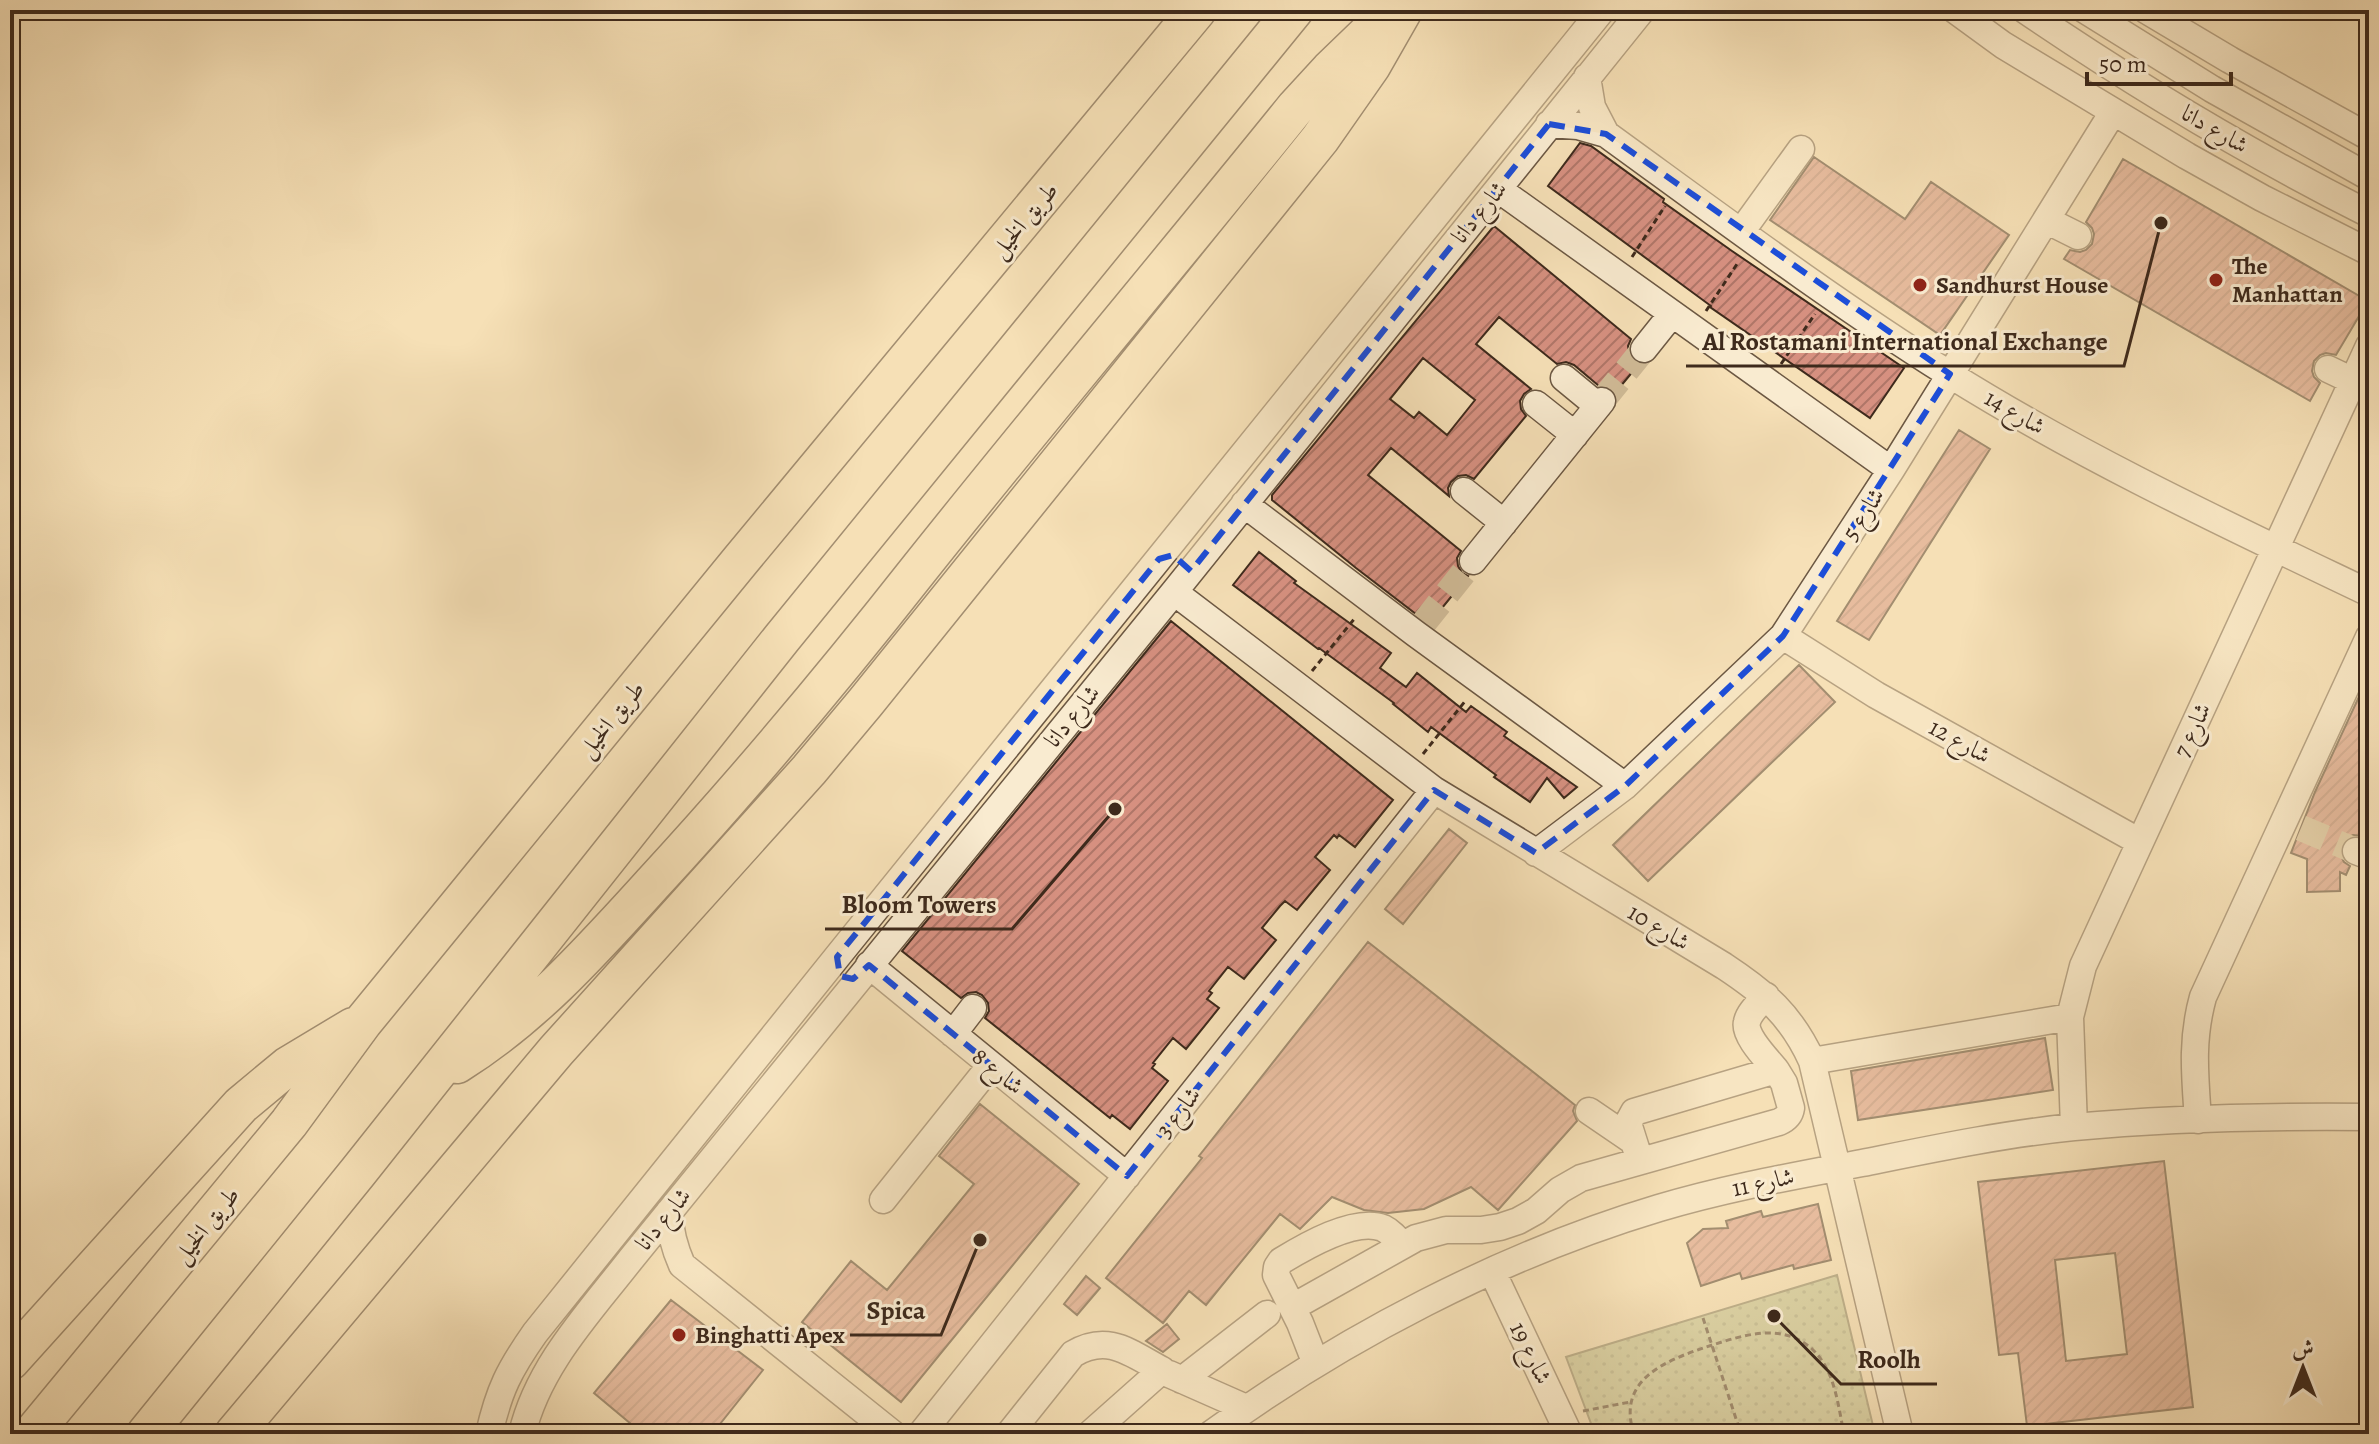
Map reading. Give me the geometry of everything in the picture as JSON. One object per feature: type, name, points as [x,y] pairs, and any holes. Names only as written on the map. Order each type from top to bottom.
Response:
[{"type":"highway","name":"طريق الخيل","points":[[32,1434],[289,1123],[363,1022],[740,561],[1197,10]]},
{"type":"highway","points":[[146,1434],[773,650],[1294,10]]},
{"type":"highway","points":[[427,1083],[487,1044],[532,1008],[594,949],[675,861],[825,688],[1296,107],[1393,10]]},
{"type":"highway","points":[[234,1434],[556,1051],[799,781],[865,703],[1320,139],[1371,66],[1403,10]]},
{"type":"highway","points":[[10,1361],[241,1105],[288,1066],[363,1022]]},
{"type":"street","name":"شارع دانا","points":[[489,1434],[497,1401],[513,1365],[535,1333],[1602,10]]},
{"type":"street","name":"شارع دانا","points":[[522,1434],[527,1411],[541,1380],[631,1259],[1642,10]]},
{"type":"street","points":[[1955,10],[2003,45],[2113,112],[2262,198],[2369,252]]},
{"type":"street","name":"شارع دانا","points":[[2025,10],[2188,114],[2369,214]]},
{"type":"street","name":"شارع دانا","points":[[2085,10],[2212,89],[2369,177]]},
{"type":"street","points":[[2146,10],[2173,17],[2369,137]]},
{"type":"street","points":[[1587,77],[1592,107],[1606,134]]},
{"type":"street","name":"شارع 5","points":[[1536,853],[1625,786],[1783,636],[1891,470],[2113,112]]},
{"type":"street","name":"شارع 14","points":[[1549,124],[1578,126],[1606,134],[1828,294],[1950,374],[2191,508],[2369,593]]},
{"type":"street","points":[[1747,236],[1801,149]]},
{"type":"street","points":[[1498,189],[1891,470]]},
{"type":"street","points":[[2046,220],[2078,236]]},
{"type":"street","points":[[1644,349],[1683,322]]},
{"type":"street","name":"شارع 7","points":[[2074,1127],[2070,1017],[2083,966],[2369,346]]},
{"type":"street","points":[[2328,369],[2353,381]]},
{"type":"street","points":[[1473,561],[1600,404],[1564,378]]},
{"type":"street","points":[[1533,407],[1571,439]]},
{"type":"street","points":[[1468,487],[1508,519]]},
{"type":"street","points":[[1244,504],[1370,599],[1420,629],[1481,681],[1625,786]]},
{"type":"street","points":[[1173,555],[1185,564],[1175,590],[1161,602],[1153,602],[1143,591],[1142,584],[1152,568],[1173,555]]},
{"type":"street","name":"شارع 10","points":[[1175,590],[1434,790],[1724,966],[1766,996],[1785,1015],[1812,1061],[1900,1434]]},
{"type":"street","name":"شارع 12","points":[[1783,636],[1876,695],[2140,842]]},
{"type":"street","points":[[2198,1120],[2194,1046],[2203,997],[2293,825],[2369,637]]},
{"type":"street","name":"شارع 3","points":[[921,1434],[1434,790]]},
{"type":"street","points":[[858,937],[874,946],[868,967],[846,979],[840,976],[835,964],[844,948],[858,937]]},
{"type":"street","name":"شارع 8","points":[[868,967],[1127,1176]]},
{"type":"street","points":[[1296,1315],[1402,1245],[1430,1233],[1500,1227],[1536,1211],[1560,1190],[1636,1151],[1784,1120],[1791,1108],[1784,1083],[1746,1026],[1750,1015],[1766,996]]},
{"type":"street","points":[[953,1034],[973,1008]]},
{"type":"street","points":[[1812,1061],[2070,1017]]},
{"type":"street","points":[[883,1200],[991,1065]]},
{"type":"street","points":[[1636,1151],[1628,1123],[1634,1112],[1776,1070]]},
{"type":"street","points":[[1589,1111],[1636,1151]]},
{"type":"street","name":"شارع 11","points":[[1211,1434],[1325,1358],[1492,1271],[1574,1237],[1659,1208],[1732,1188],[1948,1146],[2074,1127],[2198,1120],[2369,1117]]},
{"type":"street","points":[[669,1212],[670,1231],[682,1265]]},
{"type":"street","points":[[1325,1358],[1279,1283],[1277,1267],[1281,1261],[1333,1234],[1371,1226],[1387,1230],[1402,1245]]},
{"type":"street","points":[[631,1259],[682,1265],[893,1434]]},
{"type":"street","name":"شارع 19","points":[[1492,1271],[1565,1425]]},
{"type":"street","points":[[1090,1434],[1181,1380],[1267,1314]]},
{"type":"street","points":[[1009,1434],[1073,1354],[1085,1346],[1100,1344],[1115,1346],[1181,1380],[1246,1408]]},
{"type":"street","points":[[1181,1380],[1211,1434]]},
{"type":"path","points":[[1619,276],[1678,186]]},
{"type":"path","points":[[1683,322],[1747,236]]},
{"type":"path","points":[[1769,383],[1828,294]]},
{"type":"path","points":[[1300,687],[1370,599]]},
{"type":"path","points":[[1410,771],[1481,681]]},
{"type":"path","points":[[1703,1318],[1741,1434]]},
{"type":"path","points":[[1634,1434],[1630,1402],[1643,1379],[1664,1362],[1760,1332],[1787,1335],[1811,1348],[1823,1362],[1831,1378],[1844,1434]]},
{"type":"path","points":[[1565,1425],[1630,1402]]},
{"type":"highlighted area","points":[[1549,124],[1606,134],[1950,374],[1783,636],[1625,786],[1536,853],[1434,790],[1127,1176],[869,965],[853,979],[840,976],[837,957],[1159,559],[1173,555],[1191,571]]},
{"type":"green space","points":[[1837,1275],[1875,1434],[1595,1434],[1566,1357]]},
{"type":"building","points":[[1580,143],[1591,146],[1732,251],[1904,368],[1870,418],[1710,307],[1548,186]]},
{"type":"building","name":"Sandhurst House","points":[[1814,157],[1905,219],[1931,182],[2009,235],[1940,335],[1770,220]]},
{"type":"building","name":"The Manhattan","points":[[2123,159],[2368,301],[2336,355],[2326,353],[2314,361],[2312,371],[2320,383],[2310,401],[2064,259],[2070,250],[2080,252],[2092,244],[2094,234],[2086,222]]},
{"type":"building","points":[[1494,226],[1631,339],[1629,354],[1639,364],[1615,393],[1605,385],[1599,386],[1574,365],[1566,362],[1557,364],[1499,317],[1476,344],[1531,389],[1520,401],[1526,416],[1474,479],[1466,475],[1458,476],[1448,488],[1449,496],[1391,448],[1368,475],[1461,551],[1457,558],[1458,566],[1468,576],[1429,624],[1272,500],[1272,495]],"holes":[[[1423,358],[1475,400],[1447,435],[1419,412],[1414,418],[1390,399]]]},
{"type":"building","points":[[1959,430],[1990,449],[1869,640],[1837,621]]},
{"type":"building","points":[[1259,552],[1296,581],[1294,583],[1391,653],[1380,668],[1406,687],[1417,673],[1466,712],[1471,706],[1507,732],[1504,736],[1577,787],[1564,798],[1547,778],[1530,802],[1431,727],[1428,732],[1394,703],[1233,585]]},
{"type":"building","points":[[1171,621],[1393,800],[1355,847],[1339,835],[1337,838],[1334,835],[1315,857],[1330,870],[1297,910],[1285,901],[1262,928],[1276,940],[1244,979],[1228,967],[1209,991],[1212,993],[1207,999],[1219,1008],[1186,1049],[1173,1038],[1153,1063],[1152,1068],[1168,1081],[1130,1129],[1112,1115],[1110,1118],[985,1018],[989,1011],[988,1003],[982,995],[968,993],[961,998],[902,951]]},
{"type":"building","points":[[1799,665],[1835,702],[1648,881],[1613,845]]},
{"type":"building","points":[[2369,675],[2369,817],[2362,836],[2353,835],[2341,845],[2340,854],[2350,866],[2346,875],[2340,872],[2340,891],[2307,892],[2307,859],[2291,853],[2315,792]]},
{"type":"building","points":[[1449,829],[1467,843],[1403,924],[1385,909]]},
{"type":"building","points":[[1368,942],[1575,1105],[1573,1111],[1577,1121],[1498,1210],[1471,1187],[1424,1209],[1388,1213],[1364,1210],[1332,1197],[1300,1229],[1280,1214],[1206,1305],[1189,1291],[1163,1323],[1106,1278]]},
{"type":"building","points":[[2045,1038],[2053,1090],[1858,1120],[1851,1071]]},
{"type":"building","points":[[980,1104],[1079,1184],[901,1402],[802,1322],[851,1261],[887,1290],[974,1184],[939,1156]]},
{"type":"building","points":[[2164,1161],[2193,1407],[2027,1426],[2018,1353],[1999,1355],[1978,1182]],"holes":[[[2115,1253],[2127,1354],[2066,1361],[2055,1260]]]},
{"type":"building","points":[[1818,1204],[1831,1260],[1794,1269],[1793,1265],[1742,1279],[1740,1273],[1701,1286],[1687,1243],[1703,1229],[1728,1228],[1726,1221],[1761,1211],[1763,1217]]},
{"type":"building","points":[[1086,1276],[1100,1288],[1077,1315],[1064,1304]]},
{"type":"building","name":"Binghatti Apex","points":[[671,1300],[763,1370],[712,1434],[643,1434],[594,1393]]},
{"type":"building","points":[[1167,1324],[1179,1339],[1163,1352],[1146,1341]]},
{"type":"tunnel","points":[[1602,401],[1644,349]]},
{"type":"tunnel","points":[[1423,624],[1473,561]]},
{"type":"tunnel","points":[[2301,828],[2356,851]]},
{"type":"place","name":"Al Rostamani International Exchange","points":[[2161,223]]},
{"type":"place","name":"The Manhattan","points":[[2216,280]]},
{"type":"place","name":"Sandhurst House","points":[[1920,285]]},
{"type":"place","name":"Bloom Towers","points":[[1115,809]]},
{"type":"place","name":"Spica","points":[[980,1240]]},
{"type":"place","name":"Roolh","points":[[1774,1316]]},
{"type":"place","name":"Binghatti Apex","points":[[679,1335]]}]
